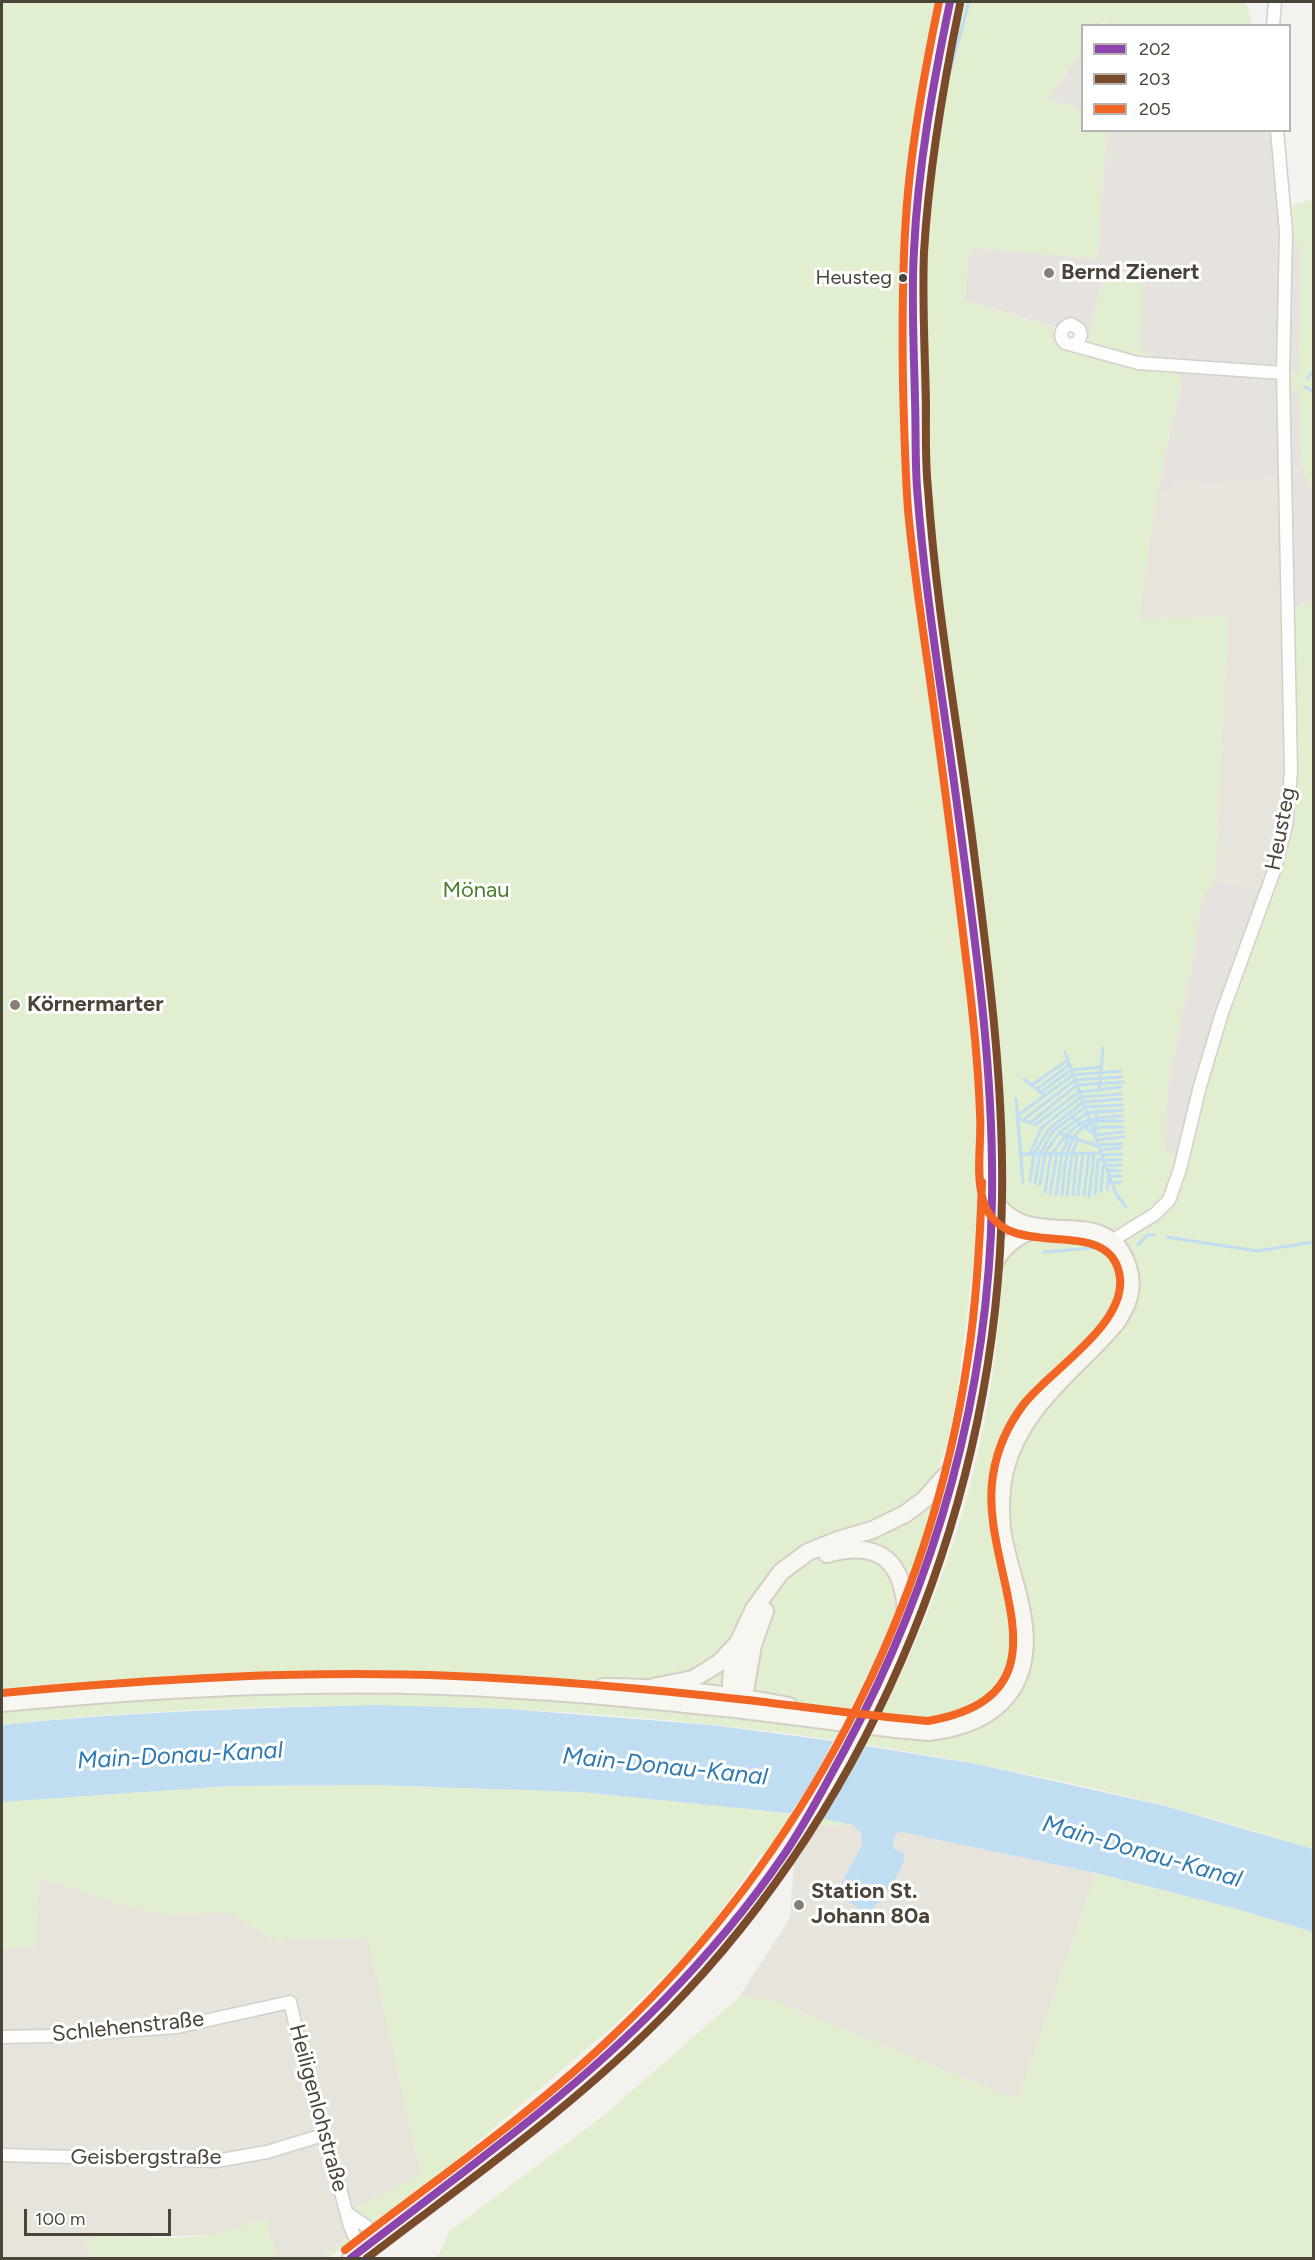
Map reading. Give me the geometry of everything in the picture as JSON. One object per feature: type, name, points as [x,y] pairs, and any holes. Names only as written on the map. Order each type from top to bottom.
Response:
[{"type":"main road","points":[[363,2249],[556,2100],[632,2032],[674,1989],[722,1934],[781,1858],[843,1756],[870,1702],[906,1622],[939,1531],[957,1467],[975,1377],[988,1274],[992,1197],[991,1118],[977,960],[926,577],[916,463],[913,308],[914,249],[927,122],[950,2]]},
{"type":"main road","points":[[519,1690],[543,1686],[653,1687],[852,1724],[928,1732],[957,1728],[987,1715],[1003,1701],[1016,1683],[1023,1652],[1024,1631],[1021,1608],[1002,1529],[1001,1500],[1005,1471],[1013,1445],[1033,1410],[1108,1333],[1126,1307],[1130,1295],[1131,1278],[1126,1260],[1113,1240],[1091,1231],[1022,1225],[999,1208],[992,1197]]},
{"type":"main road","points":[[988,1274],[996,1258],[1007,1245],[1022,1234],[1039,1228]]},
{"type":"main road","points":[[737,1704],[732,1672],[738,1643],[754,1609],[781,1572],[808,1552],[838,1539],[872,1530],[905,1514],[925,1499],[946,1475],[957,1467]]},
{"type":"main road","points":[[737,1704],[753,1645],[768,1606],[788,1579],[802,1566],[818,1557],[851,1549],[869,1551],[883,1557],[895,1568],[905,1589],[906,1622]]},
{"type":"main road","points":[[653,1687],[693,1679],[720,1663],[738,1643]]},
{"type":"main road","points":[[2,1703],[88,1695],[219,1688],[388,1686],[519,1690],[737,1704]]},
{"type":"street","points":[[1273,24],[1275,2]]},
{"type":"street","name":"Heusteg","points":[[1113,1240],[1155,1214],[1169,1200],[1180,1169],[1200,1086],[1222,1013],[1274,871],[1286,826],[1291,772],[1283,373],[1286,232],[1277,132]]},
{"type":"street","points":[[1072,345],[1138,363],[1283,373]]},
{"type":"street","name":"Schlehenstraße","points":[[2,2037],[177,2027],[290,2002]]},
{"type":"street","name":"Heiligenlohstraße","points":[[290,2002],[323,2135],[347,2213],[366,2226],[363,2249]]},
{"type":"street","name":"Geisbergstraße","points":[[2,2156],[216,2161],[267,2152],[323,2135]]},
{"type":"shaded area","points":[[1081,52],[1081,110],[1048,99]]},
{"type":"shaded area","points":[[1107,132],[1282,132],[1291,241],[1301,246],[1299,371],[1287,390],[1299,389],[1302,465],[1313,494],[1313,600],[1287,611],[1285,476],[1199,487],[1198,481],[1172,484],[1173,491],[1157,493],[1182,378],[1140,348],[1106,267],[1088,341],[1084,328],[1057,328],[965,300],[967,257],[973,248],[1097,259]]},
{"type":"shaded area","points":[[1290,463],[1305,495],[1309,515],[1298,519],[1292,491]]},
{"type":"shaded area","points":[[1285,476],[1286,826],[1267,889],[1215,881],[1228,617],[1139,619],[1157,493],[1172,491],[1172,484],[1198,481],[1199,487]]},
{"type":"shaded area","points":[[1215,881],[1267,889],[1179,1155],[1165,1152],[1168,1085],[1192,964],[1202,898]]},
{"type":"shaded area","points":[[852,1825],[861,1833],[862,1845],[837,1889],[904,1854],[894,1848],[893,1842],[896,1834],[901,1832],[1096,1873],[1018,2100],[769,1999],[739,1997],[790,1918],[794,1862],[818,1826]]},
{"type":"shaded area","points":[[39,1878],[154,1914],[229,1913],[280,1943],[287,1939],[368,1938],[421,2174],[354,2209],[368,2221],[322,2258],[277,2258],[265,2220],[214,2235],[87,2238],[90,2258],[2,2258],[2,1950],[36,1945]]},
{"type":"green space","name":"Mönau","points":[[2,2],[940,2],[919,126],[907,241],[899,369],[905,488],[933,724],[963,934],[978,1068],[982,1155],[977,1233],[957,1396],[946,1447],[936,1472],[940,1490],[930,1529],[900,1609],[849,1711],[878,1719],[917,1639],[962,1515],[991,1386],[1003,1267],[1007,1254],[1033,1236],[1084,1234],[1112,1253],[1120,1268],[1123,1292],[1116,1315],[1038,1394],[1015,1425],[1006,1446],[1034,1425],[1047,1407],[1123,1329],[1133,1310],[1136,1291],[1133,1257],[1127,1244],[1118,1235],[1092,1226],[1029,1223],[1005,1204],[1003,1111],[995,1017],[981,897],[956,736],[935,556],[926,414],[925,278],[928,210],[942,100],[962,2],[1246,2],[1252,24],[1108,24],[1104,22],[1102,24],[1081,24],[1081,52],[1048,99],[1081,110],[1081,132],[1107,132],[1097,259],[973,248],[967,257],[965,300],[1054,328],[1058,343],[1066,349],[1085,354],[1106,266],[1143,278],[1140,348],[1182,378],[1157,493],[1139,619],[1228,617],[1215,881],[1202,899],[1192,964],[1168,1085],[1166,1152],[1178,1155],[1286,826],[1287,611],[1313,600],[1313,1849],[1222,1821],[1072,1784],[977,1764],[857,1743],[736,1727],[491,1708],[368,1706],[245,1708],[123,1714],[2,1725]]},
{"type":"green space","points":[[1313,199],[1313,494],[1302,465],[1299,390],[1287,390],[1287,372],[1299,371],[1301,246],[1291,241],[1290,206]]},
{"type":"green space","points":[[374,1785],[581,1792],[807,1815],[852,1825],[818,1826],[794,1862],[761,1854],[699,1942],[612,2027],[452,2164],[328,2258],[322,2258],[368,2221],[354,2209],[421,2174],[368,1938],[287,1939],[280,1943],[229,1913],[154,1914],[39,1878],[36,1945],[2,1950],[2,1802],[229,1786]]},
{"type":"green space","points":[[1096,1873],[1237,1909],[1313,1932],[1313,2258],[437,2258],[449,2232],[603,2116],[739,1997],[769,1999],[1018,2100]]},
{"type":"green space","points":[[266,2219],[277,2258],[90,2258],[87,2237],[178,2238],[214,2235]]},
{"type":"water","name":"Main-Donau-Kanal","points":[[375,1705],[508,1709],[712,1725],[848,1743],[977,1764],[1165,1806],[1313,1849],[1313,1932],[1237,1909],[1096,1873],[901,1832],[896,1834],[893,1842],[894,1848],[904,1854],[902,1867],[871,1912],[865,1913],[836,1892],[862,1845],[861,1833],[852,1825],[807,1815],[581,1792],[374,1785],[229,1786],[2,1802],[2,1725],[188,1711]]},
{"type":"pier","points":[[835,1738],[865,1743],[843,1785],[820,1821],[789,1816],[812,1781]]},
{"type":"waterway","points":[[949,75],[969,2]]},
{"type":"waterway","points":[[1308,378],[1314,370]]},
{"type":"waterway","points":[[1305,387],[1314,392]]},
{"type":"waterway","points":[[1099,1091],[1103,1048]]},
{"type":"waterway","points":[[1065,1052],[1116,1194],[1126,1207]]},
{"type":"waterway","points":[[1032,1085],[1068,1060]]},
{"type":"waterway","points":[[1037,1089],[1069,1065]]},
{"type":"waterway","points":[[1041,1092],[1071,1070],[1101,1067]]},
{"type":"waterway","points":[[1017,1116],[1073,1075],[1121,1071]]},
{"type":"waterway","points":[[1023,1120],[1075,1080],[1122,1077]]},
{"type":"waterway","points":[[1024,1079],[1044,1095]]},
{"type":"waterway","points":[[1030,1123],[1077,1085],[1124,1082]]},
{"type":"waterway","points":[[1035,1125],[1079,1092],[1121,1087]]},
{"type":"waterway","points":[[1030,1154],[1042,1127],[1081,1097],[1121,1094]]},
{"type":"waterway","points":[[1016,1099],[1023,1182]]},
{"type":"waterway","points":[[1030,1181],[1034,1154],[1049,1129],[1083,1102],[1122,1099]]},
{"type":"waterway","points":[[1035,1183],[1040,1154],[1053,1131],[1085,1107],[1122,1105]]},
{"type":"waterway","points":[[1095,1133],[1097,1110]]},
{"type":"waterway","points":[[1040,1185],[1045,1153],[1059,1133],[1087,1113],[1123,1110]]},
{"type":"waterway","points":[[1071,1116],[1094,1134]]},
{"type":"waterway","points":[[1053,1153],[1067,1134],[1082,1123],[1099,1118],[1122,1116]]},
{"type":"waterway","points":[[1018,1118],[1030,1123]]},
{"type":"waterway","points":[[1062,1195],[1065,1163],[1071,1142],[1076,1134],[1094,1122],[1123,1121]]},
{"type":"waterway","points":[[1095,1130],[1101,1127],[1122,1127]]},
{"type":"waterway","points":[[1095,1135],[1123,1132]]},
{"type":"waterway","points":[[1059,1133],[1098,1146]]},
{"type":"waterway","points":[[1056,1195],[1062,1153],[1069,1136]]},
{"type":"waterway","points":[[1097,1140],[1124,1137]]},
{"type":"waterway","points":[[1067,1195],[1072,1153],[1078,1139]]},
{"type":"waterway","points":[[1099,1145],[1122,1144]]},
{"type":"waterway","points":[[1100,1150],[1121,1148]]},
{"type":"waterway","points":[[1045,1192],[1051,1153]]},
{"type":"waterway","points":[[1073,1195],[1077,1153]]},
{"type":"waterway","points":[[1078,1195],[1083,1153]]},
{"type":"waterway","points":[[1084,1195],[1089,1153]]},
{"type":"waterway","points":[[1020,1154],[1101,1153]]},
{"type":"waterway","points":[[1050,1194],[1057,1154]]},
{"type":"waterway","points":[[1089,1197],[1094,1154]]},
{"type":"waterway","points":[[1103,1155],[1122,1154]]},
{"type":"waterway","points":[[1095,1194],[1098,1160],[1103,1158]]},
{"type":"waterway","points":[[1104,1160],[1121,1160]]},
{"type":"waterway","points":[[1101,1191],[1103,1166],[1121,1165]]},
{"type":"waterway","points":[[1107,1170],[1120,1171]]},
{"type":"waterway","points":[[1107,1189],[1109,1176]]},
{"type":"waterway","points":[[1110,1176],[1121,1176]]},
{"type":"waterway","points":[[1112,1183],[1121,1182]]},
{"type":"waterway","points":[[1138,1245],[1147,1235],[1155,1235]]},
{"type":"waterway","points":[[1167,1237],[1257,1251],[1314,1242]]},
{"type":"waterway","points":[[1044,1252],[1093,1248]]},
{"type":"transit line","name":"205","points":[[2,1693],[228,1677],[397,1674],[527,1680],[637,1689],[928,1721],[974,1706],[1001,1684],[1012,1656],[1012,1624],[992,1512],[993,1475],[997,1456],[1008,1429],[1023,1405],[1084,1346],[1111,1313],[1118,1296],[1120,1278],[1113,1258],[1098,1246],[1012,1232],[994,1220],[983,1200],[981,1189],[978,1072],[968,970],[912,550],[905,447],[903,312],[906,216],[917,120],[939,2]]},
{"type":"transit line","name":"202","points":[[351,2258],[510,2136],[588,2072],[661,2003],[709,1952],[754,1897],[806,1819],[877,1686],[906,1620],[951,1484],[968,1414],[981,1343],[989,1271],[992,1150],[982,1005],[920,529],[916,466],[913,306],[916,219],[927,125],[950,2]]},
{"type":"transit line","name":"203","points":[[367,2258],[522,2140],[596,2079],[667,2012],[741,1928],[807,1837],[864,1740],[911,1637],[949,1531],[977,1421],[995,1310],[1002,1198],[1000,1107],[993,1017],[972,837],[936,576],[926,467],[924,252],[929,189],[960,4]]},
{"type":"transit line","name":"205","points":[[345,2250],[551,2092],[615,2034],[682,1964],[744,1889],[799,1809],[848,1725],[889,1637],[924,1546],[950,1452],[968,1357],[978,1270],[982,1182]]},
{"type":"place","name":"Bernd Zienert","points":[[1049,273]]},
{"type":"place","name":"Heusteg","points":[[903,278]]},
{"type":"place","name":"Körnermarter","points":[[15,1005]]},
{"type":"place","name":"Station St. Johann 80a","points":[[799,1905]]}]
